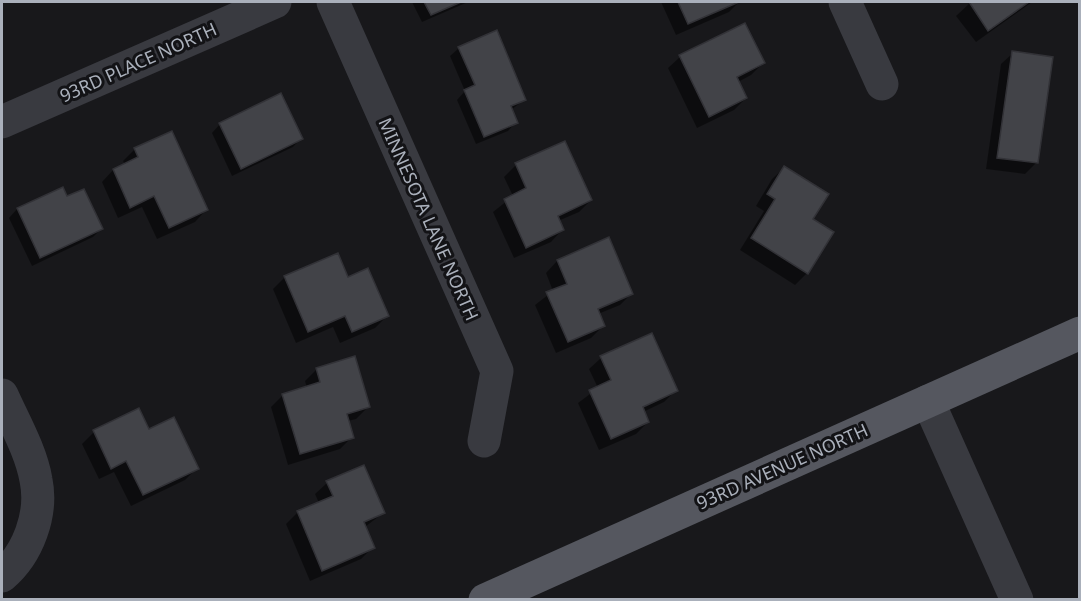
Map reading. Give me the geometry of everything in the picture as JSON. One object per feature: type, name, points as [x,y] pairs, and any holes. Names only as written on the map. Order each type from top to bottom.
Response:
[{"type":"main road","name":"93RD AVENUE NORTH","points":[[485,600],[1080,333]]},
{"type":"street","name":"93RD PLACE NORTH","points":[[2,122],[275,2]]},
{"type":"street","name":"MINNESOTA LANE NORTH","points":[[333,2],[497,371],[484,441]]},
{"type":"street","points":[[845,2],[882,84]]},
{"type":"street","points":[[2,395],[27,450],[37,481],[36,514],[26,547],[2,576]]},
{"type":"street","points":[[928,401],[1017,600]]},
{"type":"building","points":[[424,2],[461,2],[431,15]]},
{"type":"building","points":[[678,2],[739,2],[688,24]]},
{"type":"building","points":[[969,2],[1029,2],[988,31]]},
{"type":"building","points":[[745,23],[765,63],[737,77],[747,98],[709,117],[679,55]]},
{"type":"building","points":[[497,30],[526,100],[511,106],[518,123],[484,137],[464,90],[475,85],[458,47]]},
{"type":"building","points":[[1012,51],[1053,57],[1038,163],[997,158]]},
{"type":"building","points":[[281,93],[303,139],[241,169],[219,123]]},
{"type":"building","points":[[172,131],[208,210],[169,228],[154,196],[130,208],[113,169],[138,157],[134,148]]},
{"type":"building","points":[[565,141],[592,200],[558,216],[564,230],[526,248],[504,199],[526,188],[515,163]]},
{"type":"building","points":[[784,166],[829,194],[813,219],[834,232],[808,274],[751,238],[775,199],[767,194]]},
{"type":"building","points":[[63,187],[67,196],[84,189],[103,229],[40,258],[17,208]]},
{"type":"building","points":[[609,237],[633,294],[598,309],[605,326],[568,342],[546,292],[567,284],[557,260]]},
{"type":"building","points":[[338,253],[348,277],[368,268],[389,316],[352,332],[345,316],[308,332],[284,276]]},
{"type":"building","points":[[652,333],[678,391],[643,407],[649,422],[611,439],[589,390],[611,380],[600,356]]},
{"type":"building","points":[[355,356],[370,407],[347,414],[354,438],[300,454],[282,394],[320,382],[316,368]]},
{"type":"building","points":[[139,408],[149,429],[174,417],[199,469],[143,495],[126,461],[111,469],[93,430]]},
{"type":"building","points":[[364,465],[385,513],[364,522],[375,548],[322,571],[297,511],[333,496],[326,481]]}]
